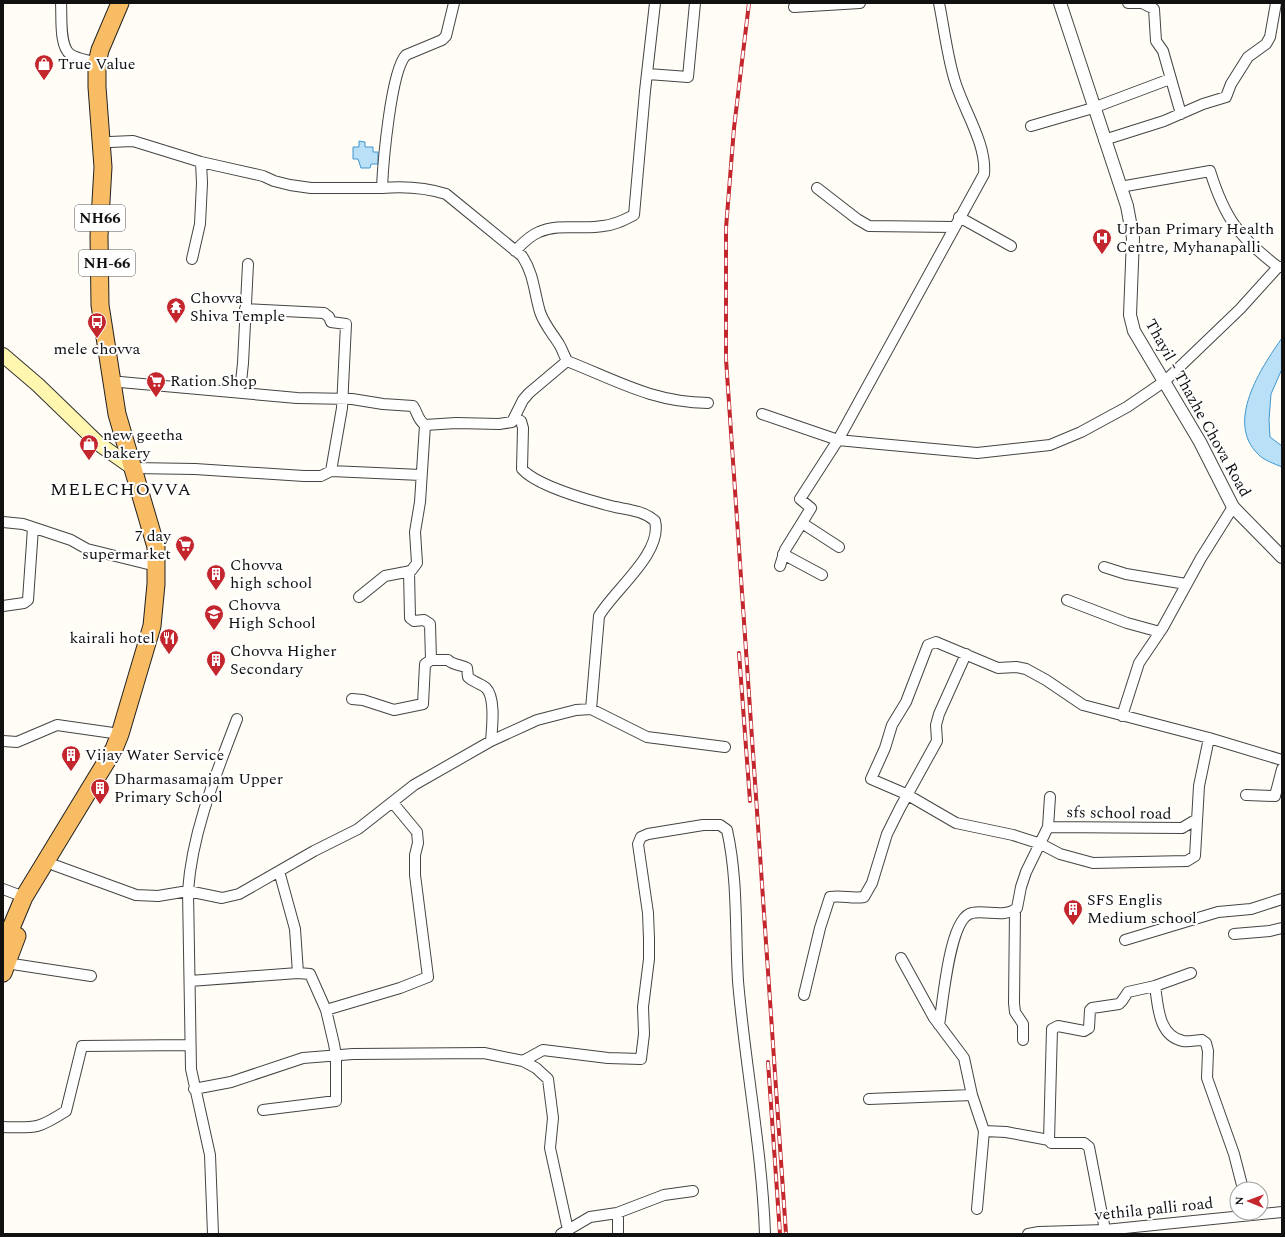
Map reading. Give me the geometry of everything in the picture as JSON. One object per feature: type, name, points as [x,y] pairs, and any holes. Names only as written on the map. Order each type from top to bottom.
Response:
[{"type":"highway","name":"NH66","points":[[3,947],[24,897],[50,863],[115,762],[126,740],[134,717],[153,647],[152,626],[156,584],[156,547],[117,414],[116,382],[100,305],[99,236],[106,143],[97,87],[97,63],[100,50],[120,3]]},
{"type":"highway","points":[[106,143],[105,66],[110,46],[132,3]]},
{"type":"highway","name":"NH66","points":[[5,968],[15,940],[50,863],[120,734],[152,626]]},
{"type":"main road","points":[[3,355],[38,385],[99,444],[133,468]]},
{"type":"main road","points":[[99,444],[117,442],[124,435]]},
{"type":"street","points":[[61,3],[63,45],[69,53],[75,57],[97,63]]},
{"type":"street","points":[[382,188],[382,172],[394,81],[402,59],[406,55],[442,40],[446,36],[454,3]]},
{"type":"street","points":[[515,251],[530,237],[540,231],[569,226],[602,227],[622,222],[634,214],[655,3]]},
{"type":"street","points":[[648,74],[688,77],[696,3]]},
{"type":"street","points":[[794,7],[860,3]]},
{"type":"street","points":[[780,566],[783,554],[812,508],[800,499],[838,440],[953,227],[984,174],[984,166],[977,136],[954,79],[939,3]]},
{"type":"street","name":"Thayil - Thazhe Chova Road","points":[[1060,3],[1093,108],[1127,206],[1133,238],[1130,315],[1134,331],[1200,442],[1233,507],[1282,557]]},
{"type":"street","points":[[1128,3],[1142,3],[1154,9],[1156,41],[1163,51],[1181,114]]},
{"type":"street","points":[[1104,140],[1164,121],[1226,97],[1231,84],[1248,57],[1266,44],[1270,37],[1276,3]]},
{"type":"street","points":[[1031,126],[1093,108],[1170,79]]},
{"type":"street","points":[[106,143],[133,141],[201,162],[263,176],[281,183],[311,188],[382,188],[408,186],[431,189],[446,194],[522,256],[528,264],[534,279],[540,312],[551,335],[559,344],[568,360],[608,379],[667,400],[708,403]]},
{"type":"street","points":[[192,259],[200,224],[202,183],[201,162]]},
{"type":"street","points":[[762,414],[838,440],[977,453],[1050,445],[1081,432],[1127,407],[1165,381],[1240,309],[1280,267],[1236,230],[1217,194],[1210,171],[1120,186]]},
{"type":"street","points":[[817,188],[857,219],[869,226],[953,227]]},
{"type":"street","points":[[959,217],[1011,246]]},
{"type":"street","points":[[237,392],[241,382],[248,264]]},
{"type":"street","points":[[245,309],[324,312],[329,317],[331,322],[346,324],[342,400],[331,471]]},
{"type":"street","points":[[116,382],[297,398],[413,406],[417,410],[419,421],[425,425],[456,423],[499,424],[512,422],[523,400],[529,393],[568,360]]},
{"type":"street","points":[[515,418],[521,421],[523,428],[522,469],[529,477],[542,484],[613,506],[648,514],[656,521],[657,534],[651,547],[631,577],[605,604],[598,616],[591,709]]},
{"type":"street","points":[[359,597],[385,576],[409,571],[416,563],[415,532],[420,502],[425,425]]},
{"type":"street","points":[[133,468],[195,469],[304,476],[321,476],[331,471],[421,475]]},
{"type":"street","points":[[1122,716],[1139,663],[1160,632],[1185,589],[1186,584],[1233,507]]},
{"type":"street","points":[[3,522],[23,524],[71,540],[87,549],[156,566]]},
{"type":"street","points":[[802,523],[839,547]]},
{"type":"street","points":[[3,606],[24,603],[28,600],[33,528]]},
{"type":"street","points":[[783,554],[822,575]]},
{"type":"street","points":[[1104,567],[1126,574],[1186,584]]},
{"type":"street","points":[[409,571],[410,618],[414,621],[424,620],[430,624],[431,660]]},
{"type":"street","points":[[1067,600],[1127,623],[1160,632]]},
{"type":"street","points":[[1209,738],[1200,786],[1194,856],[1187,861],[1093,863],[1060,854],[1041,844],[1012,835],[956,823],[908,795],[871,779],[885,748],[892,725],[906,702],[928,646],[936,642],[998,668],[1016,667],[1026,669],[1046,680],[1083,705],[1209,738],[1282,760]]},
{"type":"street","points":[[804,995],[820,928],[830,897],[839,895],[855,898],[864,897],[872,883],[888,834],[937,741],[936,725],[939,714],[966,654]]},
{"type":"street","points":[[352,699],[363,700],[394,710],[423,704],[424,668],[426,664],[431,660],[448,660],[452,664],[464,666],[468,677],[486,688],[490,696],[492,713],[491,741]]},
{"type":"street","points":[[50,863],[136,895],[158,896],[188,891],[222,898],[240,894],[314,851],[358,829],[414,786],[491,741],[536,720],[576,710],[591,709],[647,737],[725,747]]},
{"type":"street","points":[[213,1234],[210,1155],[200,1105],[194,1089],[190,1045],[188,877],[200,823],[237,719]]},
{"type":"street","points":[[3,741],[17,742],[57,726],[120,734]]},
{"type":"street","points":[[1246,795],[1275,796],[1282,769]]},
{"type":"street","points":[[939,1025],[946,972],[958,926],[970,913],[1006,912],[1017,908],[1021,887],[1026,872],[1041,844],[1048,826],[1050,797]]},
{"type":"street","points":[[326,1010],[400,988],[428,977],[415,875],[415,855],[418,844],[417,832],[393,802]]},
{"type":"street","name":"sfs school road","points":[[1048,826],[1182,828],[1197,819]]},
{"type":"street","points":[[523,1061],[543,1050],[608,1058],[641,1059],[644,1034],[643,1007],[649,939],[648,913],[638,844],[641,837],[648,834],[703,825],[720,825],[727,830],[731,846],[734,879],[738,981],[750,1094],[759,1148],[765,1234]]},
{"type":"street","points":[[279,871],[295,929],[298,973]]},
{"type":"street","points":[[3,889],[24,897]]},
{"type":"street","points":[[1125,940],[1218,912],[1251,909],[1282,899]]},
{"type":"street","points":[[1014,910],[1014,1003],[1015,1012],[1022,1024],[1023,1040]]},
{"type":"street","points":[[1234,934],[1270,931],[1282,928]]},
{"type":"street","points":[[901,958],[939,1025],[964,1058],[972,1095],[984,1130],[977,1209]]},
{"type":"street","points":[[5,968],[91,976]]},
{"type":"street","points":[[190,981],[298,973],[310,974],[326,1010],[336,1056],[336,1101],[263,1110]]},
{"type":"street","points":[[1049,1140],[1052,1030],[1058,1026],[1084,1031],[1089,1028],[1090,1010],[1092,1008],[1119,1004],[1128,992],[1155,986],[1191,973]]},
{"type":"street","points":[[1155,986],[1163,1026],[1176,1038],[1182,1041],[1202,1040],[1206,1043],[1208,1051],[1207,1078],[1234,1154],[1241,1181]]},
{"type":"street","points":[[3,1127],[33,1128],[44,1125],[66,1111],[82,1046],[190,1045]]},
{"type":"street","points":[[194,1089],[231,1082],[303,1058],[484,1053],[523,1061],[536,1068],[548,1079],[553,1118],[550,1148],[565,1232],[590,1217],[617,1213],[664,1195],[693,1190]]},
{"type":"street","points":[[869,1100],[972,1095]]},
{"type":"street","points":[[984,1130],[1006,1132],[1049,1140],[1051,1143],[1058,1144],[1084,1142],[1090,1148],[1105,1230]]},
{"type":"street","name":"vethila palli road","points":[[1269,1213],[1282,1212]]},
{"type":"street","points":[[617,1213],[618,1234]]},
{"type":"street","name":"vethila palli road","points":[[1028,1234],[1039,1232],[1105,1230],[1229,1216]]},
{"type":"water","points":[[359,141],[365,142],[365,147],[373,147],[373,152],[378,152],[378,164],[371,164],[370,168],[361,168],[358,159],[353,159],[353,147],[359,147]]},
{"type":"water","points":[[1282,338],[1282,369],[1271,394],[1269,420],[1270,437],[1282,446],[1282,467],[1266,460],[1258,454],[1249,441],[1245,427],[1246,411],[1256,379]]},
{"type":"railway","points":[[749,3],[734,128],[726,228],[726,359],[786,1234]]},
{"type":"railway","points":[[739,653],[750,801]]},
{"type":"railway","points":[[768,1062],[780,1234]]},
{"type":"place","name":"True Value","points":[[44,81]]},
{"type":"place","name":"Urban Primary Health Centre, Myhanapalli","points":[[1102,255]]},
{"type":"place","name":"Chovva Shiva Temple","points":[[176,324]]},
{"type":"place","name":"mele chovva","points":[[97,339]]},
{"type":"place","name":"Ration Shop","points":[[156,398]]},
{"type":"place","name":"new geetha bakery","points":[[89,461]]},
{"type":"place","name":"7 day supermarket","points":[[185,562]]},
{"type":"place","name":"Chovva high school","points":[[216,591]]},
{"type":"place","name":"Chovva High School","points":[[214,631]]},
{"type":"place","name":"kairali hotel","points":[[169,655]]},
{"type":"place","name":"Chovva Higher Secondary","points":[[216,677]]},
{"type":"place","name":"Vijay Water Service","points":[[71,772]]},
{"type":"place","name":"Dharmasamajam Upper Primary School","points":[[100,805]]},
{"type":"place","name":"SFS Englis Medium school","points":[[1073,926]]},
{"type":"district","name":"MELECHOVVA","points":[[121,489]]}]
